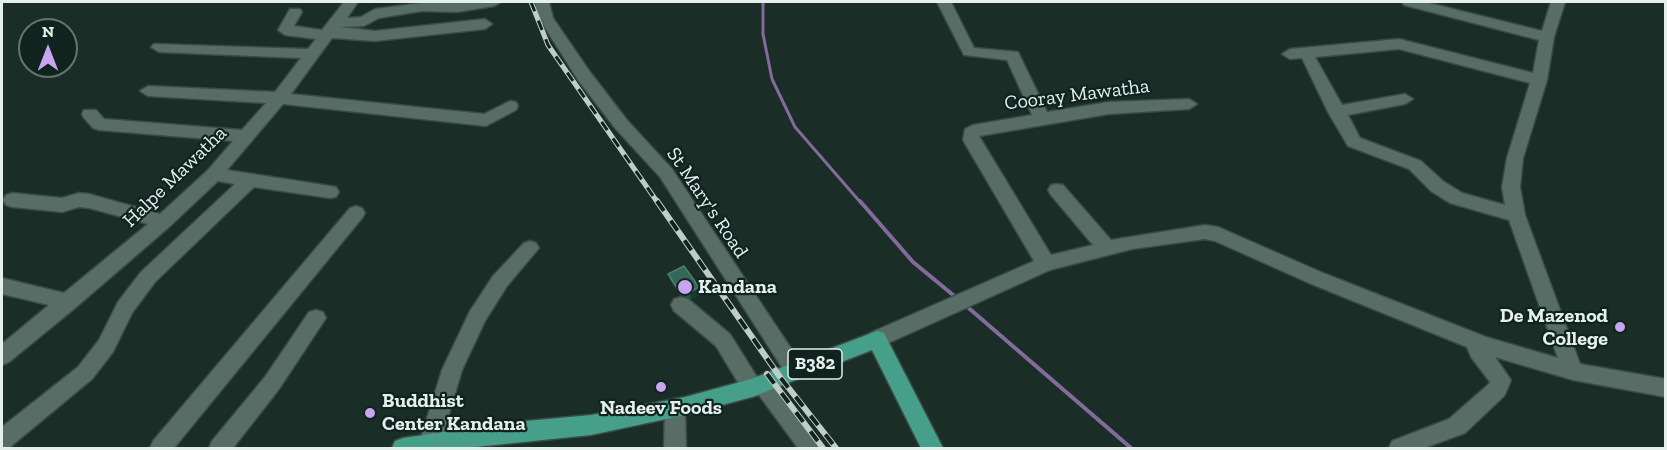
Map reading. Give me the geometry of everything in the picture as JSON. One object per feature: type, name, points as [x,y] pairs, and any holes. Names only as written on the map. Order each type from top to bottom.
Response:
[{"type":"main road","name":"B382","points":[[403,448],[429,444],[504,441],[675,408],[758,386],[877,339]]},
{"type":"main road","points":[[877,339],[932,448]]},
{"type":"street","name":"Halpe Mawatha","points":[[2,356],[163,222],[214,174],[279,98],[351,2]]},
{"type":"street","points":[[328,30],[364,21],[375,14],[422,7],[456,8],[494,2]]},
{"type":"street","name":"St Mary's Road","points":[[542,2],[546,18],[584,76],[621,124],[666,173],[795,371]]},
{"type":"street","points":[[944,2],[969,52],[1013,56],[1042,118]]},
{"type":"street","points":[[1409,2],[1547,37]]},
{"type":"street","points":[[1558,2],[1547,37],[1539,80],[1515,158],[1511,187],[1516,215],[1573,371]]},
{"type":"street","points":[[295,12],[285,30],[328,30],[375,36],[485,24]]},
{"type":"street","points":[[1290,54],[1399,44],[1539,80]]},
{"type":"street","points":[[159,47],[311,54]]},
{"type":"street","points":[[1309,59],[1354,142],[1415,165],[1437,186],[1456,198],[1516,215]]},
{"type":"street","points":[[148,91],[279,98],[486,120],[510,106]]},
{"type":"street","points":[[1336,112],[1405,99]]},
{"type":"street","name":"Cooray Mawatha","points":[[1046,264],[971,140],[971,133],[979,129],[1025,124],[1042,118],[1109,108],[1189,104]]},
{"type":"street","points":[[90,114],[99,124],[246,136]]},
{"type":"street","points":[[214,174],[330,192]]},
{"type":"street","points":[[2,440],[85,373],[106,346],[125,308],[148,276],[249,181]]},
{"type":"street","points":[[1057,190],[1107,248]]},
{"type":"street","points":[[12,200],[62,205],[79,200],[89,201],[163,222]]},
{"type":"street","points":[[161,448],[356,213]]},
{"type":"street","points":[[877,339],[1046,264],[1107,248],[1194,233],[1218,234],[1327,282],[1476,342],[1573,371],[1641,386],[1665,388]]},
{"type":"street","points":[[429,444],[452,370],[477,317],[500,281],[530,248]]},
{"type":"street","points":[[2,286],[68,302]]},
{"type":"street","points":[[681,305],[723,340],[810,448]]},
{"type":"street","points":[[220,448],[272,383],[316,318]]},
{"type":"street","points":[[1400,448],[1457,426],[1497,390],[1501,380],[1478,351],[1476,342]]},
{"type":"street","points":[[675,408],[675,448]]},
{"type":"building","name":"Kandana","points":[[684,266],[699,287],[690,292],[678,289],[668,274]]},
{"type":"waterway","points":[[763,2],[763,34],[772,79],[795,127],[861,203]]},
{"type":"waterway","points":[[860,201],[913,262],[958,299]]},
{"type":"waterway","points":[[964,304],[1131,448]]},
{"type":"railway","points":[[531,2],[548,45],[658,203]]},
{"type":"railway","points":[[657,201],[780,377],[836,448]]},
{"type":"railway","points":[[767,374],[823,448]]},
{"type":"place","name":"Kandana","points":[[685,287]]},
{"type":"place","name":"De Mazenod College","points":[[1620,327]]},
{"type":"place","name":"Nadeev Foods","points":[[661,387]]},
{"type":"place","name":"Buddhist Center Kandana","points":[[370,413]]}]
